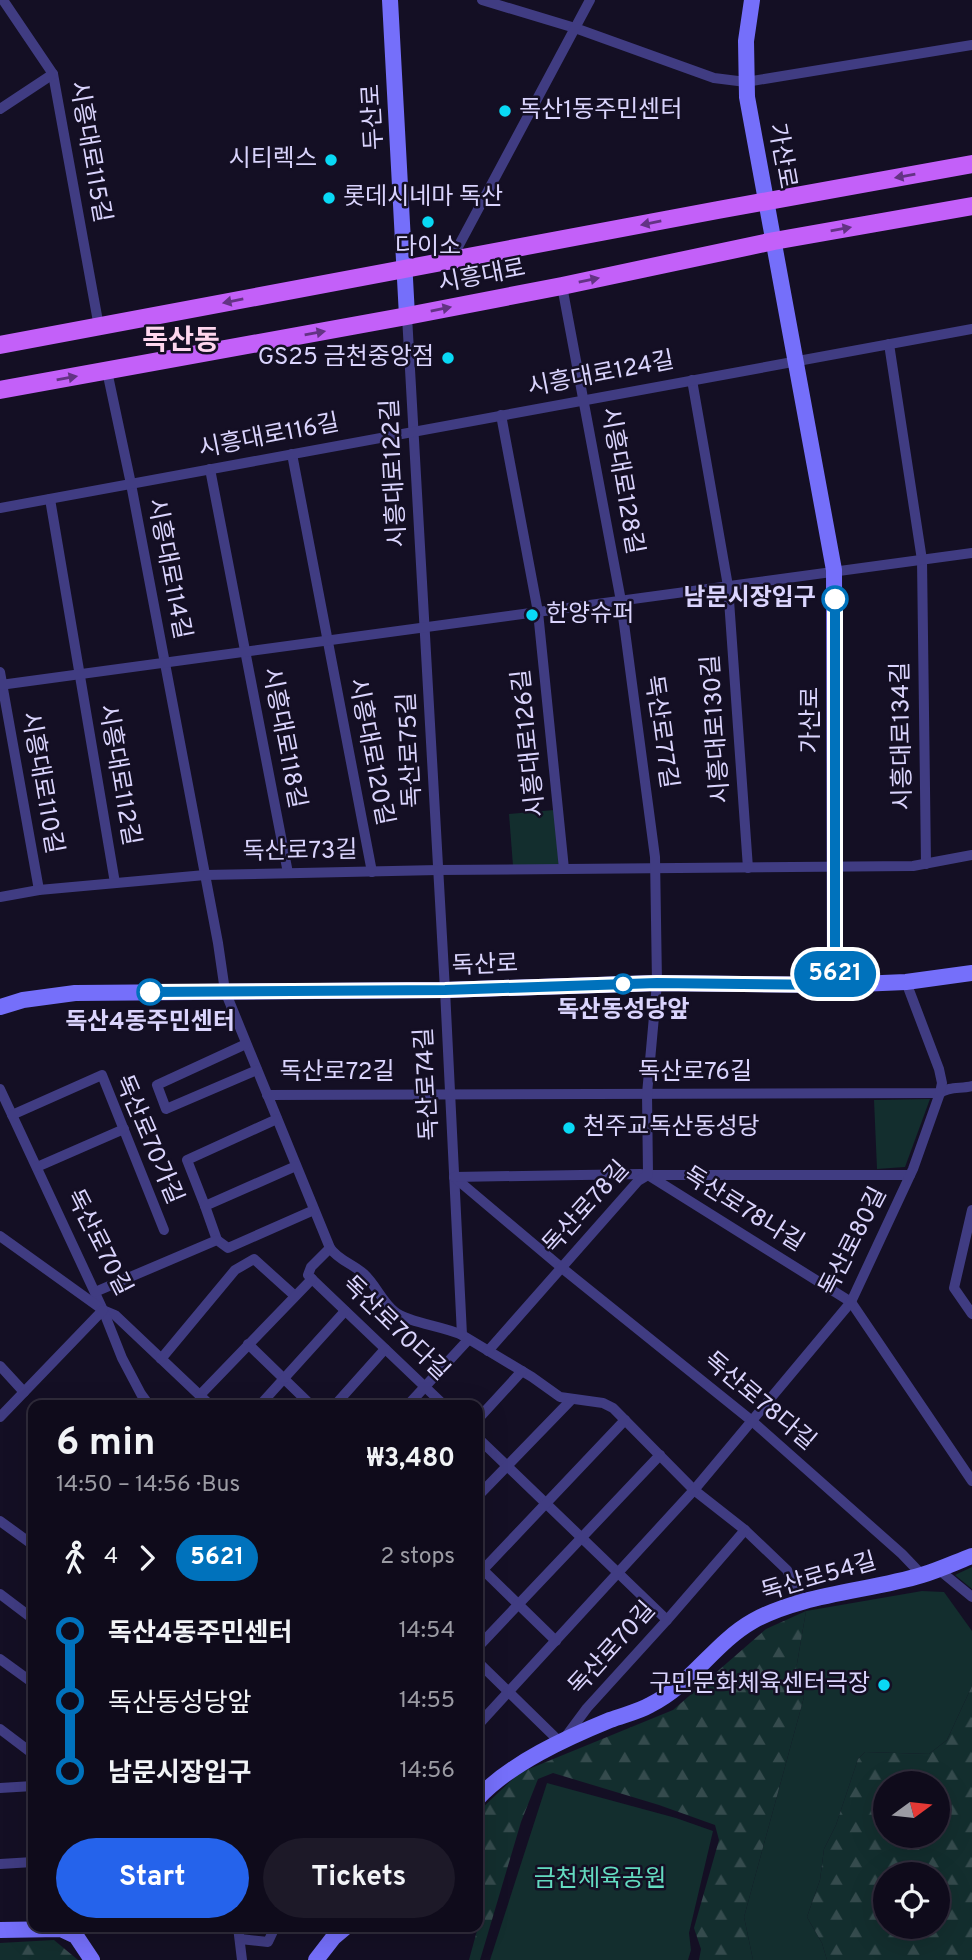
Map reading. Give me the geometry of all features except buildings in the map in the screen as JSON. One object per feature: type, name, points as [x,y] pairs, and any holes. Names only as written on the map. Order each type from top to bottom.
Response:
[{"type":"main road","name":"두산로","points":[[390,0],[408,316]]},
{"type":"main road","name":"가산로","points":[[752,0],[747,41],[747,97],[835,572],[835,985]]},
{"type":"main road","name":"시흥대로","points":[[0,345],[972,164]]},
{"type":"main road","name":"시흥대로","points":[[0,390],[408,316],[774,241],[972,206]]},
{"type":"main road","name":"독산로","points":[[0,1007],[23,1000],[75,993],[445,990],[657,983],[835,985],[906,982],[972,973]]},
{"type":"main road","name":"독산로54길","points":[[483,1794],[506,1774],[561,1742],[649,1706],[681,1685],[735,1634],[752,1622],[803,1603],[922,1575],[972,1556]]},
{"type":"main road","points":[[0,1930],[28,1930]]},
{"type":"main road","points":[[67,1932],[76,1936],[92,1960]]},
{"type":"main road","points":[[316,1960],[340,1932]]},
{"type":"street","name":"시흥대로115길","points":[[3,0],[53,74],[99,327]]},
{"type":"street","points":[[482,0],[575,28],[714,78],[746,82],[972,45]]},
{"type":"street","points":[[451,260],[590,0]]},
{"type":"street","points":[[0,109],[53,74]]},
{"type":"street","name":"시흥대로128길","points":[[562,286],[621,601]]},
{"type":"street","name":"시흥대로122길","points":[[408,316],[425,627]]},
{"type":"street","points":[[796,360],[971,333]]},
{"type":"street","name":"시흥대로134길","points":[[888,344],[922,560],[926,864]]},
{"type":"street","name":"시흥대로124길","points":[[414,431],[796,360]]},
{"type":"street","name":"시흥대로114길","points":[[107,371],[165,663]]},
{"type":"street","name":"시흥대로130길","points":[[692,380],[728,586],[748,869]]},
{"type":"street","name":"시흥대로126길","points":[[501,415],[538,612],[564,869]]},
{"type":"street","name":"시흥대로116길","points":[[131,484],[414,431]]},
{"type":"street","name":"시흥대로120길","points":[[292,454],[372,872]]},
{"type":"street","name":"시흥대로118길","points":[[210,469],[288,873]]},
{"type":"street","name":"시흥대로114길","points":[[0,508],[131,484]]},
{"type":"street","name":"시흥대로112길","points":[[50,499],[115,883]]},
{"type":"street","points":[[328,641],[972,553]]},
{"type":"street","name":"독산로77길","points":[[621,601],[656,869],[657,983]]},
{"type":"street","name":"독산로75길","points":[[425,627],[445,990]]},
{"type":"street","name":"시흥대로118길","points":[[165,663],[328,641]]},
{"type":"street","points":[[165,663],[225,991]]},
{"type":"street","name":"시흥대로112길","points":[[80,674],[165,663]]},
{"type":"street","name":"시흥대로110길","points":[[0,672],[38,890]]},
{"type":"street","name":"시흥대로110길","points":[[1,685],[80,674]]},
{"type":"street","points":[[439,870],[913,866],[972,855]]},
{"type":"street","name":"독산로73길","points":[[0,897],[38,890],[205,875],[439,870]]},
{"type":"street","name":"독산로80길","points":[[694,1490],[851,1302],[910,1175],[942,1083],[906,982]]},
{"type":"street","name":"독산로78길","points":[[488,1351],[638,1181],[648,1175],[647,1094],[657,983]]},
{"type":"street","name":"독산로74길","points":[[445,990],[465,1337]]},
{"type":"street","name":"독산로72길","points":[[225,991],[334,1255],[367,1277],[381,1298],[397,1314],[452,1330],[523,1371],[560,1397],[603,1403],[613,1408],[694,1490],[745,1530],[787,1570],[803,1603]]},
{"type":"street","name":"독산로72길","points":[[246,1044],[157,1085],[166,1109],[257,1070]]},
{"type":"street","name":"독산로70가길","points":[[12,1115],[102,1075],[164,1230]]},
{"type":"street","points":[[940,1094],[945,1089],[972,1086]]},
{"type":"street","name":"독산로70길","points":[[0,1089],[103,1310],[115,1315],[206,1400]]},
{"type":"street","name":"독산로72길","points":[[267,1095],[449,1094]]},
{"type":"street","name":"독산로76길","points":[[449,1094],[940,1094]]},
{"type":"street","name":"독산로72길","points":[[217,1240],[187,1160],[277,1119]]},
{"type":"street","name":"독산로70길","points":[[37,1167],[124,1129]]},
{"type":"street","points":[[205,1206],[296,1166]]},
{"type":"street","points":[[454,1177],[640,1174],[910,1175]]},
{"type":"street","name":"독산로78나길","points":[[648,1175],[851,1302]]},
{"type":"street","points":[[454,1177],[562,1268]]},
{"type":"street","points":[[95,1292],[217,1240],[228,1248],[314,1210]]},
{"type":"street","points":[[972,1210],[954,1288],[972,1314]]},
{"type":"street","points":[[0,1236],[103,1310],[122,1358],[145,1400]]},
{"type":"street","points":[[312,1279],[308,1275],[311,1267],[330,1248]]},
{"type":"street","points":[[162,1359],[235,1270],[254,1259],[295,1296]]},
{"type":"street","name":"독산로78다길","points":[[562,1268],[752,1421],[902,1554],[922,1575]]},
{"type":"street","name":"독산로70다길","points":[[200,1395],[312,1279],[439,1400]]},
{"type":"street","points":[[851,1302],[972,1481]]},
{"type":"street","points":[[0,1417],[103,1310]]},
{"type":"street","points":[[265,1400],[345,1311]]},
{"type":"street","points":[[413,1400],[465,1337]]},
{"type":"street","points":[[248,1344],[306,1400]]},
{"type":"street","points":[[339,1400],[385,1349]]},
{"type":"street","points":[[0,1366],[24,1392]]},
{"type":"street","points":[[483,1414],[523,1371]]},
{"type":"street","points":[[483,1491],[572,1399]]},
{"type":"street","points":[[483,1566],[625,1420]]},
{"type":"street","points":[[483,1443],[667,1620]]},
{"type":"street","points":[[483,1642],[660,1455]]},
{"type":"street","points":[[619,1572],[694,1490]]},
{"type":"street","points":[[0,1521],[28,1541]]},
{"type":"street","name":"독산로70길","points":[[561,1742],[587,1708],[745,1530]]},
{"type":"street","points":[[938,1569],[972,1597]]},
{"type":"street","name":"독산로70길","points":[[483,1720],[619,1572]]},
{"type":"street","points":[[483,1573],[556,1641]]},
{"type":"street","points":[[0,1594],[28,1615]]},
{"type":"street","points":[[0,1659],[28,1679]]},
{"type":"street","points":[[483,1667],[561,1742]]},
{"type":"street","points":[[0,1729],[28,1750]]},
{"type":"street","points":[[0,1788],[28,1786]]},
{"type":"street","points":[[0,1864],[28,1862]]},
{"type":"street","points":[[239,1932],[242,1960]]},
{"type":"street","points":[[240,1939],[268,1942],[273,1932]]},
{"type":"green space","points":[[554,810],[559,865],[513,866],[509,814]]},
{"type":"green space","points":[[930,1099],[905,1167],[877,1169],[874,1100]]},
{"type":"green space","points":[[972,1567],[972,1589],[955,1575]]},
{"type":"green space","points":[[922,1591],[944,1592],[972,1631],[972,1686],[947,1740],[929,1754],[865,1752],[858,1759],[836,1825],[824,1849],[820,1880],[807,1917],[822,1943],[827,1960],[753,1960],[744,1917],[804,1697],[794,1681],[806,1611]]},
{"type":"green space","points":[[806,1611],[794,1681],[804,1697],[744,1917],[753,1960],[699,1960],[701,1949],[694,1928],[719,1840],[715,1825],[553,1773],[538,1779],[521,1822],[480,1960],[469,1960],[477,1932],[483,1932],[483,1807],[519,1773],[673,1710],[766,1629]]},
{"type":"green space","points":[[972,1686],[972,1960],[827,1960],[822,1943],[807,1917],[820,1880],[824,1849],[836,1825],[858,1759],[865,1752],[929,1754],[947,1740]]},
{"type":"green space","name":"금천체육공원","points":[[547,1783],[676,1818],[713,1831],[689,1933],[691,1950],[688,1960],[490,1960]]},
{"type":"green space","points":[[54,1940],[78,1960],[0,1960],[0,1943]]},
{"type":"bus line","name":"5621","points":[[150,992],[445,990],[657,983],[835,985],[835,599]]},
{"type":"place","name":"독산1동주민센터","points":[[505,111]]},
{"type":"place","name":"시티렉스","points":[[331,160]]},
{"type":"place","name":"롯데시네마 독산","points":[[329,198]]},
{"type":"place","name":"다이소","points":[[428,222]]},
{"type":"place","name":"GS25 금천중앙점","points":[[448,358]]},
{"type":"place","name":"남문시장입구","points":[[835,599]]},
{"type":"place","name":"한양슈퍼","points":[[532,615]]},
{"type":"place","name":"독산동성당앞","points":[[623,984]]},
{"type":"place","name":"독산4동주민센터","points":[[150,992]]},
{"type":"place","name":"천주교독산동성당","points":[[569,1128]]},
{"type":"place","name":"구민문화체육센터극장","points":[[884,1685]]},
{"type":"district","name":"독산동","points":[[181,342]]}]
